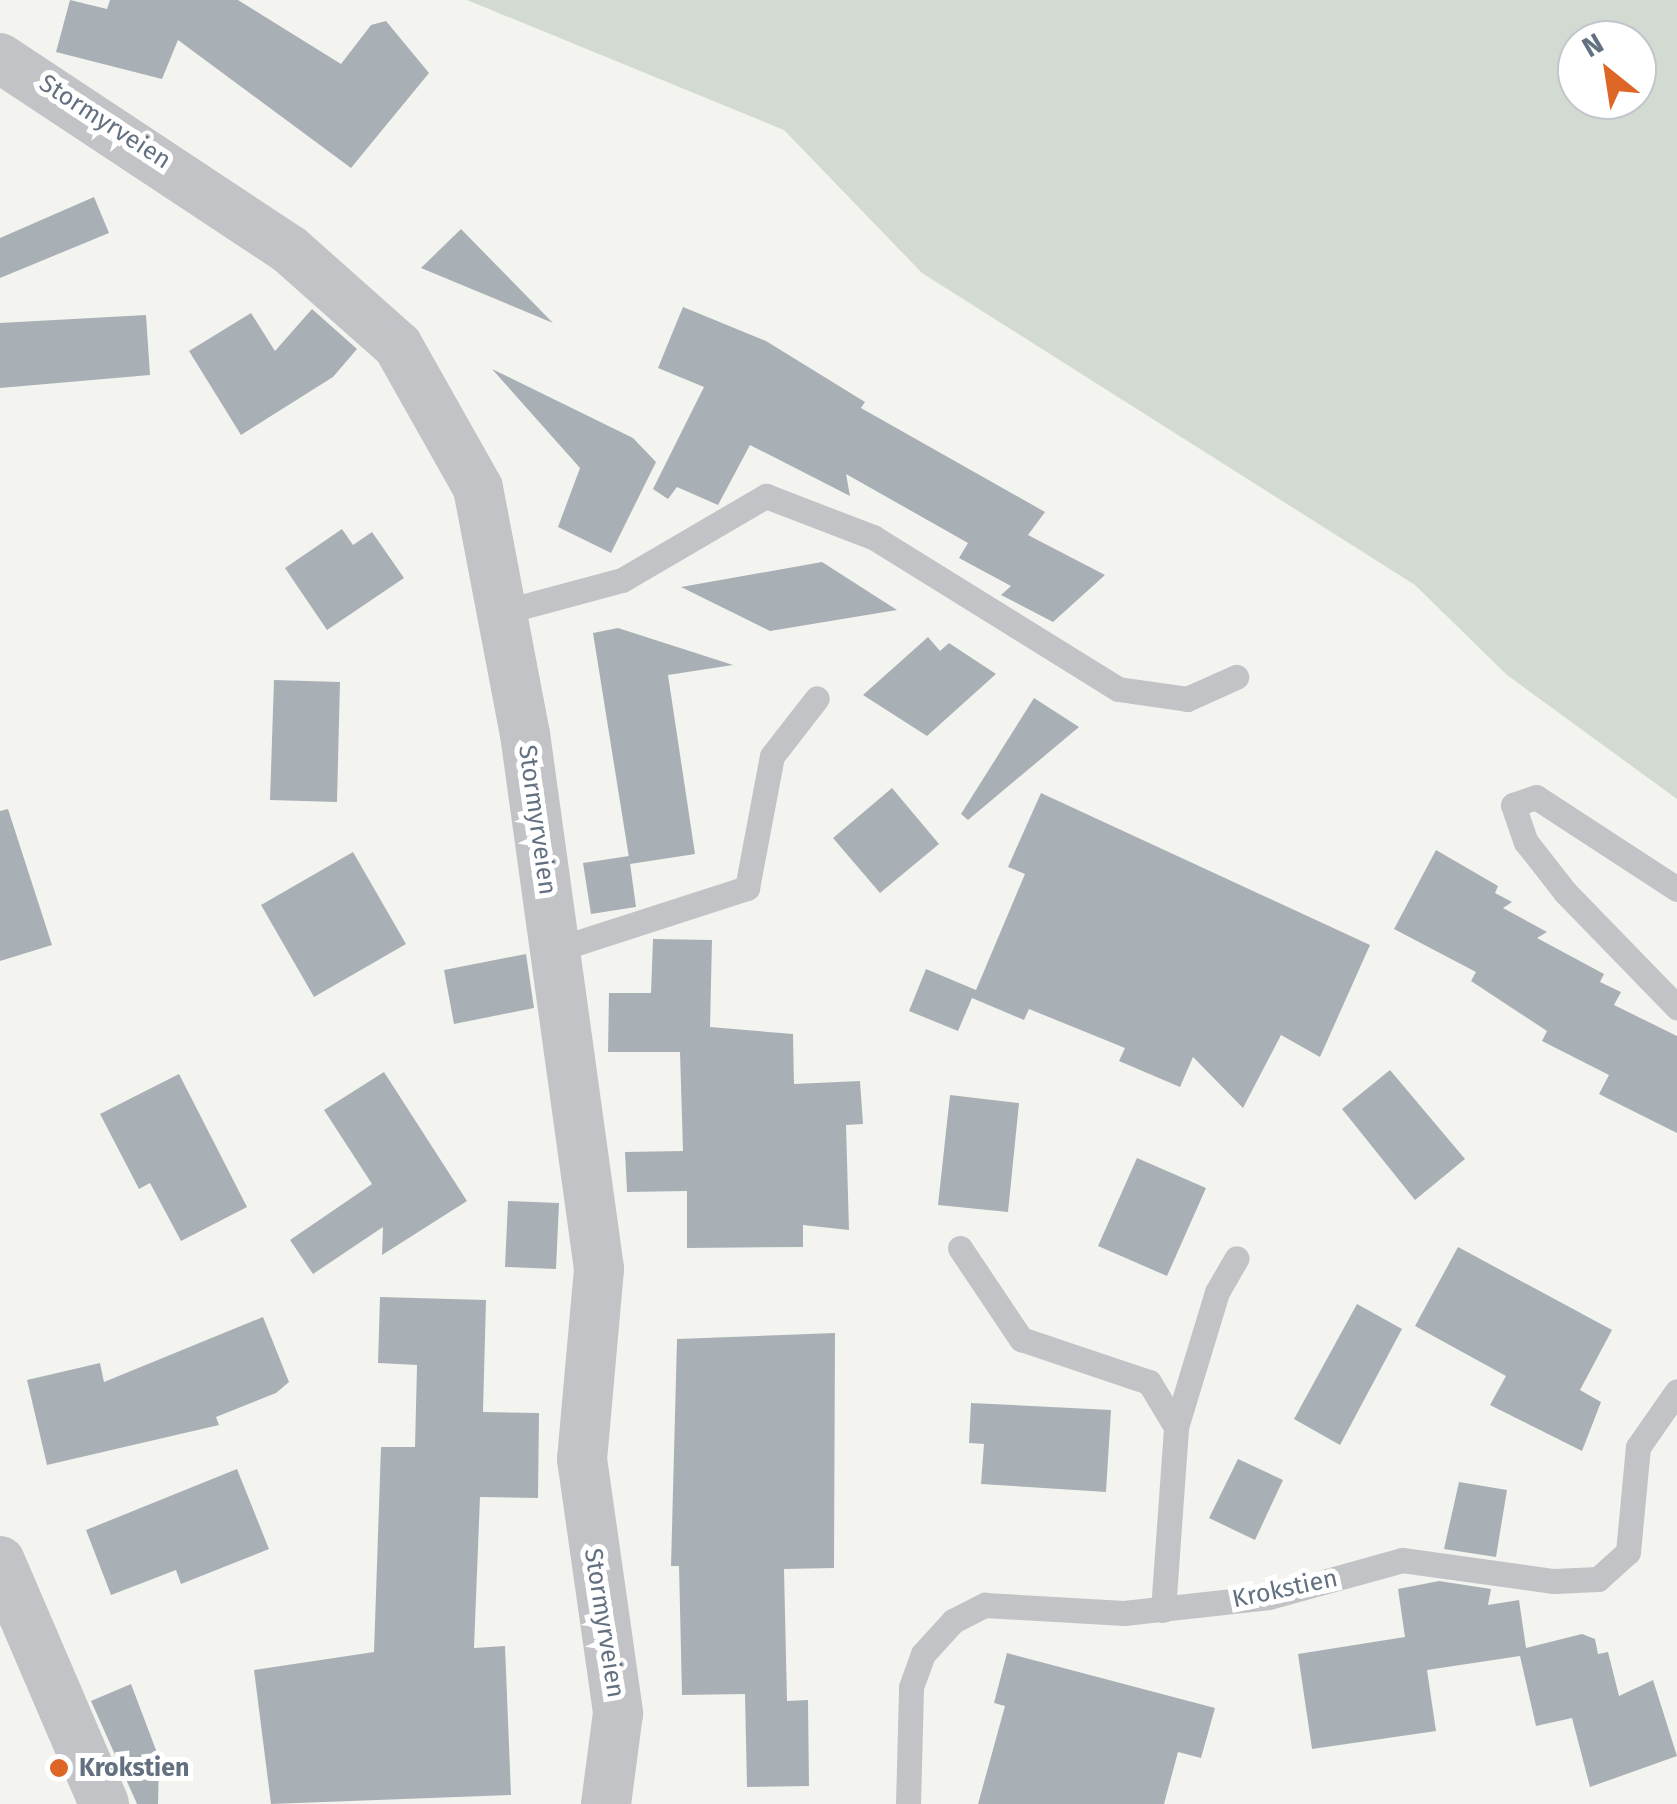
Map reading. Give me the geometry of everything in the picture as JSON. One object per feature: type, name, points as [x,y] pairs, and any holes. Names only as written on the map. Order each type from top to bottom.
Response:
[{"type":"street","name":"Stormyrveien","points":[[0,58],[290,250],[398,346],[478,488],[503,612],[599,1270],[582,1459],[618,1712],[606,1804]]},
{"type":"street","points":[[0,1561],[104,1804]]},
{"type":"lane","points":[[503,612],[622,580],[766,496],[873,537],[1118,689],[1186,699],[1236,677]]},
{"type":"lane","points":[[555,950],[747,888],[772,756],[817,698]]},
{"type":"lane","points":[[1677,889],[1536,796],[1513,805],[1526,842],[1565,892],[1677,1007]]},
{"type":"lane","points":[[960,1248],[1021,1339],[1149,1382],[1176,1427]]},
{"type":"lane","points":[[1164,1610],[1176,1427],[1218,1292],[1237,1258]]},
{"type":"lane","name":"Krokstien","points":[[908,1804],[911,1687],[923,1654],[953,1621],[1000,1604],[1164,1610],[1269,1597],[1402,1560],[1554,1581],[1598,1579],[1628,1552],[1638,1447],[1677,1391]]},
{"type":"shaded area","points":[[467,0],[1677,0],[1677,799],[1507,675],[1415,585],[922,273],[784,130]]},
{"type":"building","points":[[70,0],[107,9],[110,0],[238,0],[341,64],[371,25],[386,21],[429,73],[351,168],[178,40],[162,79],[56,52]]},
{"type":"building","points":[[94,197],[109,233],[0,278],[0,238]]},
{"type":"building","points":[[461,229],[553,323],[421,268]]},
{"type":"building","points":[[683,307],[766,341],[865,402],[861,408],[1045,512],[1028,535],[1105,575],[1053,622],[1001,595],[1011,586],[959,558],[968,543],[846,474],[850,496],[750,445],[718,505],[677,487],[668,499],[653,489],[704,387],[658,368]]},
{"type":"building","points":[[312,309],[357,349],[333,377],[241,435],[189,351],[251,313],[275,351]]},
{"type":"building","points":[[146,315],[150,375],[0,388],[0,323]]},
{"type":"building","points":[[492,369],[633,438],[656,462],[611,553],[558,527],[580,468]]},
{"type":"building","points":[[342,529],[353,545],[372,532],[404,578],[327,630],[285,568]]},
{"type":"building","points":[[822,562],[897,610],[770,631],[681,587]]},
{"type":"building","points":[[618,628],[733,665],[668,675],[695,854],[630,864],[593,633]]},
{"type":"building","points":[[928,637],[940,651],[949,643],[996,674],[927,736],[863,695]]},
{"type":"building","points":[[274,680],[340,682],[337,802],[270,800]]},
{"type":"building","points":[[1034,698],[1079,727],[968,820],[961,814]]},
{"type":"building","points":[[892,788],[939,844],[880,893],[833,838]]},
{"type":"building","points":[[1041,793],[1370,945],[1320,1057],[1281,1035],[1243,1108],[1193,1057],[1180,1087],[1119,1061],[1125,1048],[1029,1009],[1024,1020],[972,998],[958,1031],[909,1011],[926,969],[976,990],[1025,874],[1008,867]]},
{"type":"building","points":[[8,809],[52,945],[0,961],[0,811]]},
{"type":"building","points":[[1436,850],[1498,886],[1495,893],[1512,902],[1503,908],[1547,932],[1537,938],[1604,974],[1600,982],[1621,992],[1614,1005],[1677,1036],[1677,1133],[1599,1094],[1609,1075],[1542,1041],[1547,1031],[1471,981],[1476,972],[1394,929]]},
{"type":"building","points":[[353,852],[406,944],[314,997],[261,905]]},
{"type":"building","points":[[629,856],[636,907],[591,914],[583,863]]},
{"type":"building","points":[[653,939],[712,940],[710,1027],[793,1034],[794,1084],[860,1081],[863,1124],[846,1125],[849,1230],[803,1225],[803,1247],[687,1248],[687,1191],[627,1192],[625,1152],[683,1151],[680,1052],[608,1052],[609,993],[651,993]]},
{"type":"building","points":[[526,954],[534,1008],[454,1024],[444,970]]},
{"type":"building","points":[[1390,1070],[1465,1159],[1415,1200],[1342,1109]]},
{"type":"building","points":[[384,1072],[467,1201],[382,1255],[383,1227],[313,1274],[290,1240],[372,1184],[324,1110]]},
{"type":"building","points":[[179,1074],[247,1207],[181,1241],[150,1183],[139,1189],[100,1114]]},
{"type":"building","points":[[950,1095],[1019,1103],[1008,1212],[938,1205]]},
{"type":"building","points":[[1137,1158],[1206,1188],[1167,1276],[1098,1246]]},
{"type":"building","points":[[508,1201],[559,1203],[556,1269],[505,1267]]},
{"type":"building","points":[[1458,1247],[1612,1330],[1580,1390],[1601,1402],[1582,1451],[1490,1405],[1506,1376],[1415,1326]]},
{"type":"building","points":[[380,1297],[486,1300],[483,1412],[539,1413],[538,1498],[480,1497],[474,1648],[505,1646],[511,1795],[271,1804],[254,1670],[374,1652],[381,1447],[415,1447],[417,1365],[378,1363]]},
{"type":"building","points":[[1357,1304],[1402,1329],[1340,1445],[1294,1419]]},
{"type":"building","points":[[263,1317],[289,1382],[276,1393],[216,1417],[219,1425],[47,1465],[27,1380],[100,1363],[104,1382]]},
{"type":"building","points":[[835,1333],[834,1568],[784,1569],[787,1701],[808,1700],[809,1786],[747,1787],[745,1694],[682,1695],[679,1566],[671,1566],[677,1339]]},
{"type":"building","points":[[971,1403],[1111,1410],[1106,1492],[981,1484],[984,1444],[969,1443]]},
{"type":"building","points":[[1238,1459],[1283,1480],[1255,1540],[1209,1518]]},
{"type":"building","points":[[237,1469],[269,1549],[181,1584],[176,1570],[111,1595],[86,1530]]},
{"type":"building","points":[[1459,1482],[1507,1490],[1496,1557],[1444,1549]]},
{"type":"building","points":[[1439,1581],[1491,1589],[1488,1605],[1519,1600],[1526,1648],[1582,1634],[1595,1639],[1598,1654],[1608,1652],[1619,1696],[1653,1680],[1677,1756],[1590,1787],[1572,1718],[1536,1726],[1520,1656],[1427,1670],[1436,1731],[1312,1749],[1298,1654],[1405,1637],[1398,1589]]},
{"type":"building","points":[[1007,1653],[1215,1708],[1201,1758],[1178,1752],[1164,1804],[978,1804],[1005,1706],[994,1703]]},
{"type":"building","points":[[131,1684],[159,1758],[158,1804],[137,1804],[91,1701]]},
{"type":"place","name":"Krokstien","points":[[59,1768]]}]
